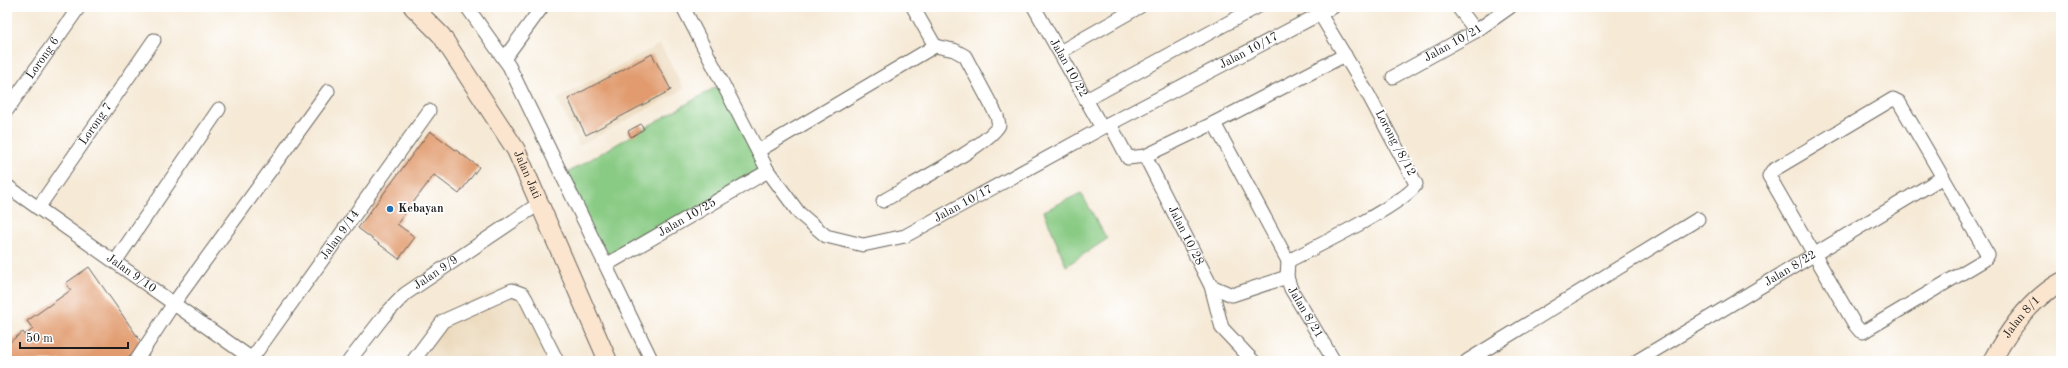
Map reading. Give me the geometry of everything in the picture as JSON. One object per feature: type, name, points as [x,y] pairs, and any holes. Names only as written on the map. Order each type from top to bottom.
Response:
[{"type":"street","name":"Lorong 6","points":[[7,110],[79,7]]},
{"type":"street","name":"Jalan Jati","points":[[413,7],[440,35],[516,150],[608,361]]},
{"type":"street","points":[[467,7],[510,66],[652,361]]},
{"type":"street","points":[[504,59],[542,7]]},
{"type":"street","name":"Jalan 10/17","points":[[683,7],[768,171],[799,213],[826,236],[863,245],[905,236],[1106,126],[1333,7]]},
{"type":"street","points":[[913,7],[935,46]]},
{"type":"street","name":"Jalan 10/22","points":[[1034,7],[1086,100],[1106,126]]},
{"type":"street","points":[[1060,52],[1139,7]]},
{"type":"street","points":[[1086,100],[1257,7]]},
{"type":"street","points":[[1458,7],[1476,31]]},
{"type":"street","name":"Jalan 10/21","points":[[1393,77],[1476,31],[1510,7]]},
{"type":"street","name":"Lorong /8/12","points":[[1288,261],[1317,247],[1396,203],[1415,189],[1416,184],[1411,172],[1368,94],[1320,14]]},
{"type":"street","name":"Lorong 7","points":[[38,208],[154,40]]},
{"type":"street","points":[[758,151],[935,46],[954,50],[965,56],[996,116],[998,124],[990,137],[883,201]]},
{"type":"street","points":[[1106,126],[1128,158],[1145,156],[1214,124],[1345,55]]},
{"type":"street","points":[[136,361],[174,304],[328,91]]},
{"type":"street","points":[[1893,99],[1899,102],[1943,177],[1987,252],[1987,258],[1863,332],[1858,328],[1770,179],[1769,176],[1772,170],[1893,99]]},
{"type":"street","points":[[115,262],[219,109]]},
{"type":"street","name":"Jalan 9/14","points":[[252,360],[429,111]]},
{"type":"street","points":[[1214,124],[1288,261]]},
{"type":"street","name":"Jalan 10/28","points":[[1145,156],[1211,286],[1222,328],[1254,361]]},
{"type":"street","name":"Jalan 10/25","points":[[606,265],[768,171]]},
{"type":"street","name":"Jalan 8/22","points":[[1637,361],[1943,177]]},
{"type":"street","name":"Jalan 9/10","points":[[7,186],[252,360]]},
{"type":"street","name":"Jalan 9/9","points":[[349,361],[384,316],[405,294],[540,204]]},
{"type":"street","points":[[1467,361],[1698,219]]},
{"type":"street","name":"Jalan 8/21","points":[[1288,261],[1287,277],[1291,289],[1334,361]]},
{"type":"street","points":[[1211,286],[1232,295],[1287,277]]},
{"type":"street","name":"Jalan 8/1","points":[[1992,361],[2003,340],[2018,320],[2061,282]]},
{"type":"street","points":[[413,361],[439,324],[446,319],[512,290],[523,294],[557,361]]},
{"type":"shaded area","points":[[660,44],[684,89],[579,146],[557,99]]},
{"type":"shaded area","points":[[508,285],[519,286],[528,292],[563,361],[407,361],[438,317]]},
{"type":"green space","points":[[723,83],[768,171],[606,265],[560,177]]},
{"type":"green space","points":[[1081,193],[1107,239],[1066,266],[1044,211]]},
{"type":"building","points":[[652,54],[671,90],[586,135],[568,99]]},
{"type":"building","points":[[641,124],[644,129],[631,137],[628,131]]},
{"type":"building","name":"Kebayan","points":[[430,131],[479,167],[459,194],[434,175],[397,224],[415,237],[399,259],[358,228]]},
{"type":"building","points":[[89,267],[144,346],[124,361],[7,361],[7,344],[23,332],[25,335],[33,329],[27,321],[71,290],[66,283]]},
{"type":"place","name":"Kebayan","points":[[390,209]]}]
